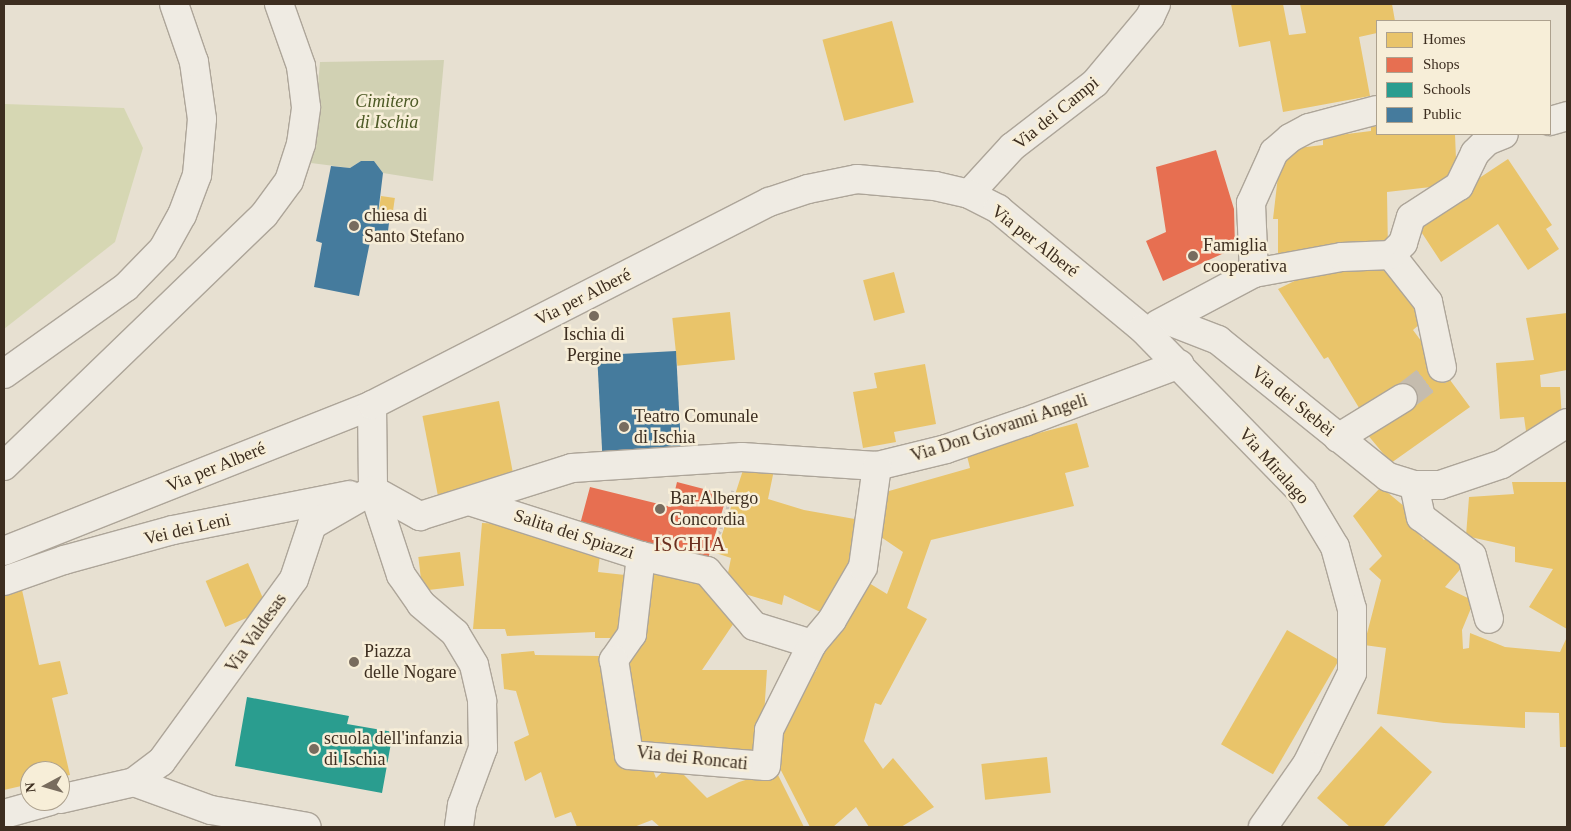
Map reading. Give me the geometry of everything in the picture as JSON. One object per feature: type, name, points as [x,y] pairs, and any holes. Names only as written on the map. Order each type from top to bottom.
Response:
[{"type":"street","points":[[4,374],[126,287],[163,249],[182,215],[197,175],[202,119],[194,62],[174,4]]},
{"type":"street","points":[[4,466],[264,215],[289,181],[302,144],[306,107],[301,66],[278,4]]},
{"type":"street","name":"Via dei Campi","points":[[969,194],[1012,147],[1095,84],[1150,17],[1156,4]]},
{"type":"street","points":[[1254,273],[1251,202],[1274,152],[1290,138],[1309,128],[1376,110]]},
{"type":"street","points":[[1551,121],[1567,116]]},
{"type":"street","points":[[1142,328],[1169,320],[1254,273],[1342,257],[1391,255],[1403,242],[1411,217],[1459,186],[1475,153],[1487,141],[1502,135]]},
{"type":"street","name":"Via per Alberé","points":[[4,551],[372,405],[769,202],[808,189],[857,179],[900,181],[969,194],[1012,220],[1142,328],[1180,364]]},
{"type":"street","points":[[1391,255],[1428,302],[1442,368]]},
{"type":"street","name":"Via dei Stebèi","points":[[1169,320],[1218,340],[1388,477],[1414,485],[1440,485],[1502,464],[1567,423]]},
{"type":"street","name":"Via Don Giovanni Angeli","points":[[373,490],[420,516],[472,502],[572,468],[742,457],[878,466],[946,449],[1025,422],[1180,364]]},
{"type":"street","name":"Via Miralago","points":[[1180,364],[1302,492],[1335,547],[1352,609],[1352,673],[1307,764],[1263,827]]},
{"type":"street","points":[[1338,438],[1403,398]]},
{"type":"street","points":[[372,405],[373,490],[401,575],[421,604],[454,634],[474,665],[482,701],[483,748],[462,805],[459,827]]},
{"type":"street","points":[[707,571],[754,626],[812,644],[832,620],[863,567],[878,466]]},
{"type":"street","points":[[1414,485],[1421,517],[1472,556],[1489,618]]},
{"type":"street","name":"Vei dei Leni","points":[[4,581],[64,560],[173,530],[373,490]]},
{"type":"street","name":"Via Valdesas","points":[[70,797],[134,782],[161,762],[294,579],[312,525],[373,490]]},
{"type":"street","name":"Salita dei Spiazzi","points":[[472,502],[642,556],[707,571]]},
{"type":"street","name":"Via dei Roncati","points":[[642,556],[632,634],[614,660],[629,755],[766,766],[769,730],[812,644]]},
{"type":"street","points":[[134,782],[211,810],[307,827]]},
{"type":"street","points":[[4,814],[20,809]]},
{"type":"path","points":[[707,571],[734,486]]},
{"type":"green space","name":"Cimitero di Ischia","points":[[444,60],[433,181],[383,173],[374,161],[361,161],[350,168],[311,163],[320,62]]},
{"type":"green space","points":[[4,104],[124,108],[143,148],[115,242],[4,329]]},
{"type":"building: Homes","points":[[1231,4],[1283,4],[1289,35],[1306,33],[1300,4],[1392,4],[1395,20],[1376,20],[1376,33],[1359,37],[1370,96],[1283,112],[1270,41],[1239,47]]},
{"type":"building: Homes","points":[[892,21],[914,102],[844,121],[822,40]]},
{"type":"building: Homes","points":[[1376,126],[1376,135],[1455,135],[1457,184],[1387,192],[1388,251],[1278,258],[1278,219],[1273,219],[1281,150],[1323,145],[1323,137],[1371,131],[1371,127]]},
{"type":"building: Homes","points":[[1508,159],[1552,225],[1546,229],[1559,249],[1528,270],[1498,224],[1441,262],[1418,227],[1428,212]]},
{"type":"building: Homes","points":[[381,196],[395,198],[392,216],[378,214]]},
{"type":"building: Homes","points":[[1342,258],[1377,264],[1429,316],[1413,330],[1470,407],[1391,463],[1362,428],[1364,416],[1328,357],[1324,359],[1278,289]]},
{"type":"building: Homes","points":[[894,272],[905,313],[874,321],[863,280]]},
{"type":"building: Homes","points":[[730,312],[735,360],[677,366],[672,318]]},
{"type":"building: Homes","points":[[1567,313],[1567,370],[1540,375],[1541,387],[1560,387],[1562,419],[1547,430],[1526,431],[1524,417],[1500,419],[1496,363],[1534,360],[1526,318]]},
{"type":"building: Homes","points":[[925,364],[936,424],[894,432],[896,442],[863,448],[853,392],[877,388],[874,373]]},
{"type":"building: Homes","points":[[499,401],[514,480],[438,494],[422,416]]},
{"type":"building: Homes","points":[[1077,423],[1089,467],[1065,473],[1074,506],[931,540],[907,608],[927,619],[881,705],[875,703],[864,741],[883,769],[893,758],[934,807],[901,827],[869,827],[856,807],[833,827],[810,827],[770,749],[777,721],[816,671],[833,628],[869,583],[887,594],[903,552],[875,533],[889,491],[970,468],[966,452]]},
{"type":"building: Homes","points":[[744,467],[774,470],[768,499],[804,510],[866,521],[831,617],[784,595],[782,605],[725,588],[731,558],[716,553]]},
{"type":"building: Homes","points":[[1512,482],[1567,482],[1567,629],[1529,607],[1553,569],[1515,562],[1515,547],[1466,536],[1469,497],[1514,494]]},
{"type":"building: Homes","points":[[1381,487],[1411,512],[1406,520],[1424,540],[1435,530],[1470,558],[1445,587],[1474,601],[1462,630],[1463,649],[1469,648],[1470,633],[1505,647],[1560,652],[1567,637],[1567,747],[1560,747],[1559,713],[1525,712],[1525,728],[1444,723],[1377,714],[1386,648],[1364,645],[1381,580],[1369,569],[1382,556],[1353,516]]},
{"type":"building: Homes","points":[[482,523],[527,525],[600,555],[598,572],[634,576],[628,638],[595,638],[595,632],[507,636],[505,629],[473,629]]},
{"type":"building: Homes","points":[[460,552],[464,586],[422,591],[418,557]]},
{"type":"building: Homes","points":[[248,563],[268,609],[225,627],[206,581]]},
{"type":"building: Homes","points":[[661,563],[710,590],[738,617],[702,670],[767,670],[761,761],[633,751],[625,681],[642,594]]},
{"type":"building: Homes","points":[[22,590],[39,665],[60,661],[68,694],[52,698],[67,761],[20,761],[20,786],[4,790],[4,594]]},
{"type":"building: Homes","points":[[1287,630],[1339,660],[1273,774],[1221,744]]},
{"type":"building: Homes","points":[[534,651],[535,655],[600,656],[626,761],[649,760],[656,778],[672,763],[707,798],[739,782],[776,771],[804,827],[660,827],[652,820],[634,827],[577,827],[571,812],[555,818],[541,772],[525,781],[514,742],[529,735],[516,691],[504,689],[501,654]]},
{"type":"building: Homes","points":[[1381,726],[1432,772],[1383,827],[1350,827],[1317,798]]},
{"type":"building: Homes","points":[[1047,757],[1051,793],[985,800],[981,764]]},
{"type":"building: Shops","points":[[1216,150],[1234,209],[1235,248],[1163,281],[1146,241],[1166,232],[1156,167]]},
{"type":"building: Shops","points":[[677,482],[727,495],[707,562],[578,532],[590,487],[671,507]]},
{"type":"building: Schools","name":"scuola dell'infanzia di Ischia","points":[[247,697],[349,716],[347,724],[393,732],[382,793],[235,766]]},
{"type":"building: Public","name":"chiesa di Santo Stefano","points":[[361,161],[374,161],[383,173],[378,214],[390,215],[387,239],[371,237],[359,296],[314,287],[322,243],[316,241],[331,166],[350,168]]},
{"type":"building: Public","points":[[676,351],[681,453],[602,457],[597,355]]},
{"type":"tunnel","points":[[1403,398],[1442,368]]},
{"type":"place","name":"chiesa di Santo Stefano","points":[[354,226]]},
{"type":"place","name":"Famiglia cooperativa","points":[[1193,256]]},
{"type":"place","name":"Ischia di Pergine","points":[[594,316]]},
{"type":"place","name":"Teatro Comunale di Ischia","points":[[624,427]]},
{"type":"place","name":"Bar Albergo Concordia","points":[[660,509]]},
{"type":"place","name":"Piazza delle Nogare","points":[[354,662]]},
{"type":"place","name":"scuola dell'infanzia di Ischia","points":[[314,749]]},
{"type":"district","name":"ISCHIA","points":[[690,544]]}]
